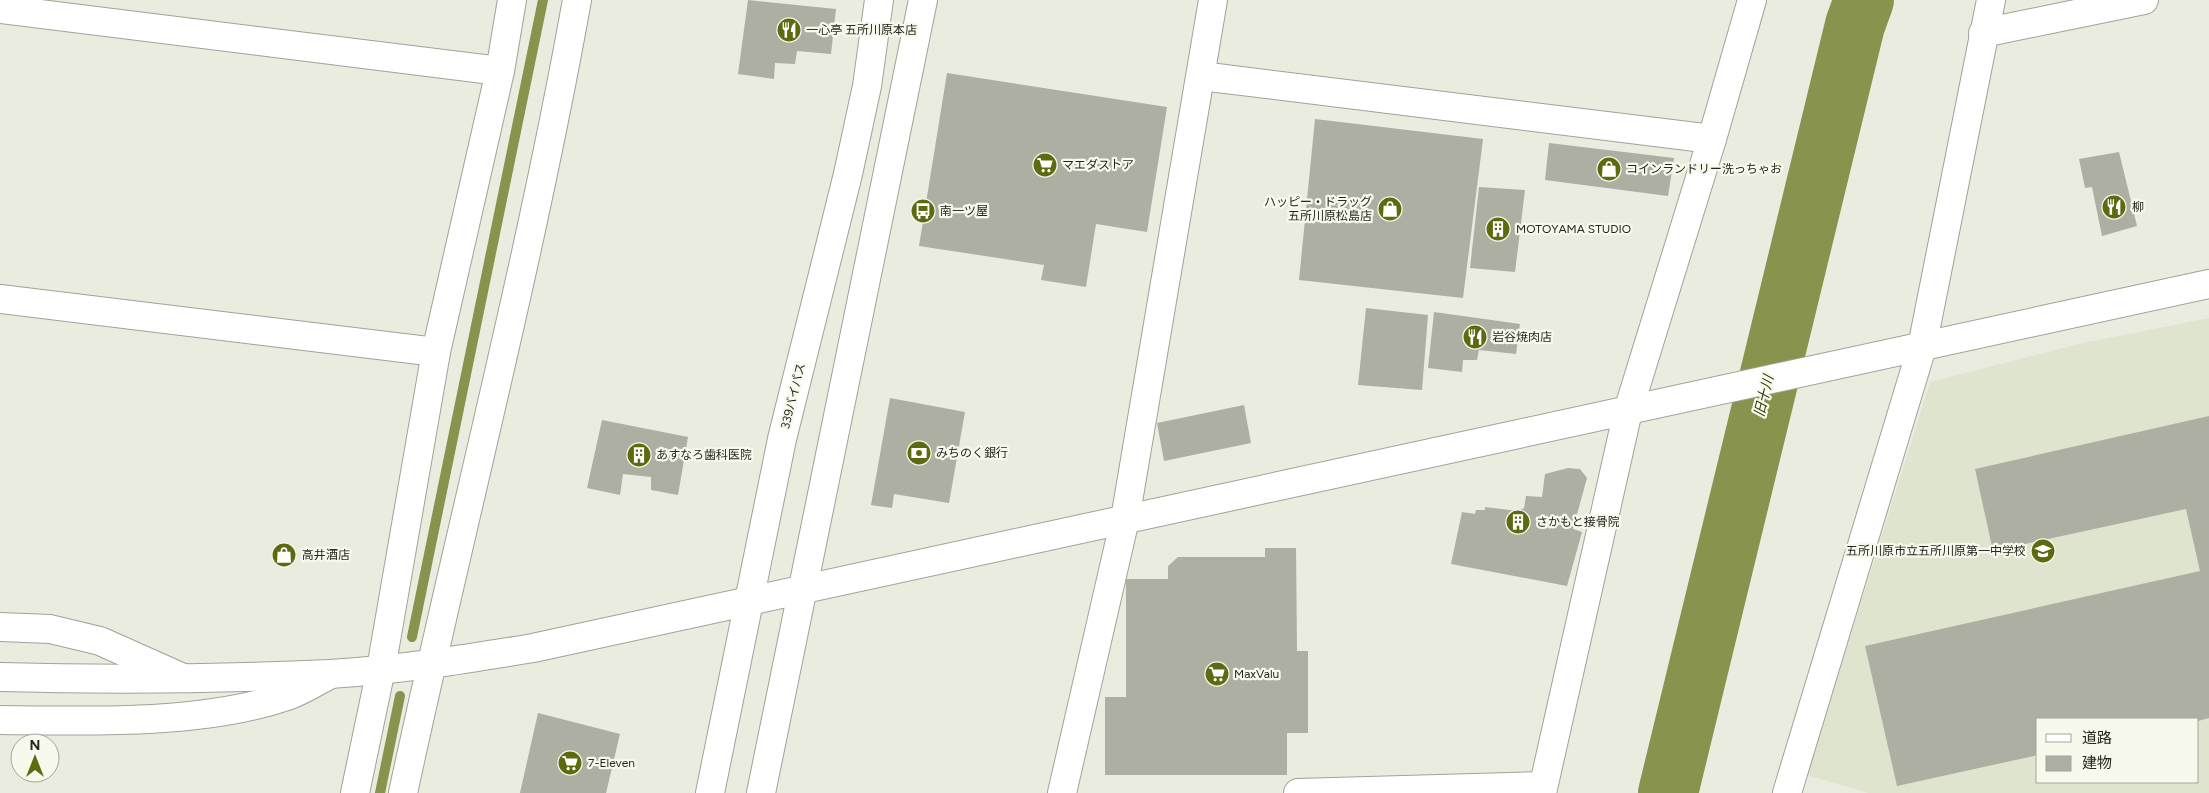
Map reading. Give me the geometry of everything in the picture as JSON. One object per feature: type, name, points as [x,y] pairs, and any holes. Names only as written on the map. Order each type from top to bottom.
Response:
[{"type":"street","points":[[354,793],[381,669],[436,352],[500,71],[512,0]]},
{"type":"street","points":[[403,793],[431,664],[515,307],[577,0]]},
{"type":"street","name":"339バイパス","points":[[710,793],[751,601],[782,439],[848,174],[865,95],[879,0]]},
{"type":"street","points":[[761,793],[923,0]]},
{"type":"street","points":[[1062,793],[1125,520],[1213,0]]},
{"type":"street","points":[[1298,793],[1543,790],[1628,411],[1712,139],[1752,0]]},
{"type":"street","points":[[1786,793],[1922,347],[1991,0]]},
{"type":"street","points":[[1983,33],[2144,0]]},
{"type":"street","points":[[0,9],[500,71]]},
{"type":"street","points":[[1200,76],[1712,139]]},
{"type":"street","points":[[0,677],[183,678],[331,674],[431,664],[533,648],[1894,354],[2209,284]]},
{"type":"street","points":[[0,300],[436,352]]},
{"type":"street","points":[[0,627],[50,629],[100,641],[183,678]]},
{"type":"street","points":[[0,720],[71,721],[206,715],[288,696],[331,674]]},
{"type":"shaded area","name":"五所川原市立五所川原第一中学校","points":[[2209,318],[2209,793],[1868,793],[1807,775],[1930,382],[2083,343]]},
{"type":"building","name":"一心亭 五所川原本店","points":[[748,0],[836,9],[831,54],[797,51],[795,64],[775,63],[774,79],[738,74]]},
{"type":"building","name":"マエダストア","points":[[947,73],[1167,107],[1147,232],[1096,224],[1086,287],[1041,280],[1044,265],[919,246]]},
{"type":"building","name":"ハッピー・ドラッグ 五所川原松島店","points":[[1315,119],[1483,139],[1463,298],[1299,280]]},
{"type":"building","name":"コインランドリー洗っちゃお","points":[[1549,143],[1674,158],[1668,196],[1545,180]]},
{"type":"building","name":"柳","points":[[2119,152],[2137,226],[2102,236],[2092,187],[2085,188],[2079,159]]},
{"type":"building","name":"MOTOYAMA STUDIO","points":[[1479,187],[1525,190],[1515,272],[1470,268]]},
{"type":"building","points":[[1366,308],[1428,315],[1422,390],[1358,385]]},
{"type":"building","name":"岩谷焼肉店","points":[[1434,312],[1520,324],[1516,354],[1479,350],[1477,360],[1463,360],[1462,372],[1428,368]]},
{"type":"building","name":"みちのく銀行","points":[[890,398],[965,412],[949,503],[894,494],[892,508],[871,505]]},
{"type":"building","points":[[1244,405],[1251,443],[1164,461],[1157,423]]},
{"type":"building","points":[[2209,416],[2209,718],[2199,721],[2199,718],[2036,718],[2036,755],[1897,786],[1865,646],[2200,571],[2186,509],[1993,551],[1975,469]]},
{"type":"building","name":"あすなろ歯科医院","points":[[602,420],[688,437],[678,495],[651,490],[651,477],[623,474],[620,495],[587,488]]},
{"type":"building","name":"さかもと接骨院","points":[[1568,468],[1580,469],[1587,478],[1573,529],[1582,532],[1567,586],[1451,564],[1462,512],[1475,514],[1476,510],[1485,510],[1485,507],[1518,511],[1524,508],[1526,496],[1542,497],[1545,474]]},
{"type":"building","name":"MaxValu","points":[[1265,548],[1296,548],[1297,651],[1308,651],[1308,733],[1287,733],[1287,775],[1105,775],[1105,697],[1126,697],[1126,579],[1168,579],[1168,566],[1178,557],[1265,557]]},
{"type":"building","name":"7-Eleven","points":[[538,713],[620,734],[606,793],[520,793]]},
{"type":"waterway","points":[[412,637],[543,0]]},
{"type":"waterway","name":"旧十川","points":[[1668,793],[1855,25],[1864,0]]},
{"type":"waterway","points":[[380,793],[400,696]]},
{"type":"place","name":"一心亭 五所川原本店","points":[[789,30]]},
{"type":"place","name":"マエダストア","points":[[1045,165]]},
{"type":"place","name":"コインランドリー洗っちゃお","points":[[1609,169]]},
{"type":"place","name":"柳","points":[[2114,207]]},
{"type":"place","name":"ハッピー・ドラッグ 五所川原松島店","points":[[1390,209]]},
{"type":"place","name":"南一ツ屋","points":[[923,211]]},
{"type":"place","name":"MOTOYAMA STUDIO","points":[[1498,229]]},
{"type":"place","name":"岩谷焼肉店","points":[[1475,337]]},
{"type":"place","name":"みちのく銀行","points":[[919,453]]},
{"type":"place","name":"あすなろ歯科医院","points":[[639,455]]},
{"type":"place","name":"さかもと接骨院","points":[[1518,522]]},
{"type":"place","name":"五所川原市立五所川原第一中学校","points":[[2043,551]]},
{"type":"place","name":"高井酒店","points":[[284,555]]},
{"type":"place","name":"MaxValu","points":[[1217,674]]},
{"type":"place","name":"7-Eleven","points":[[570,763]]}]
